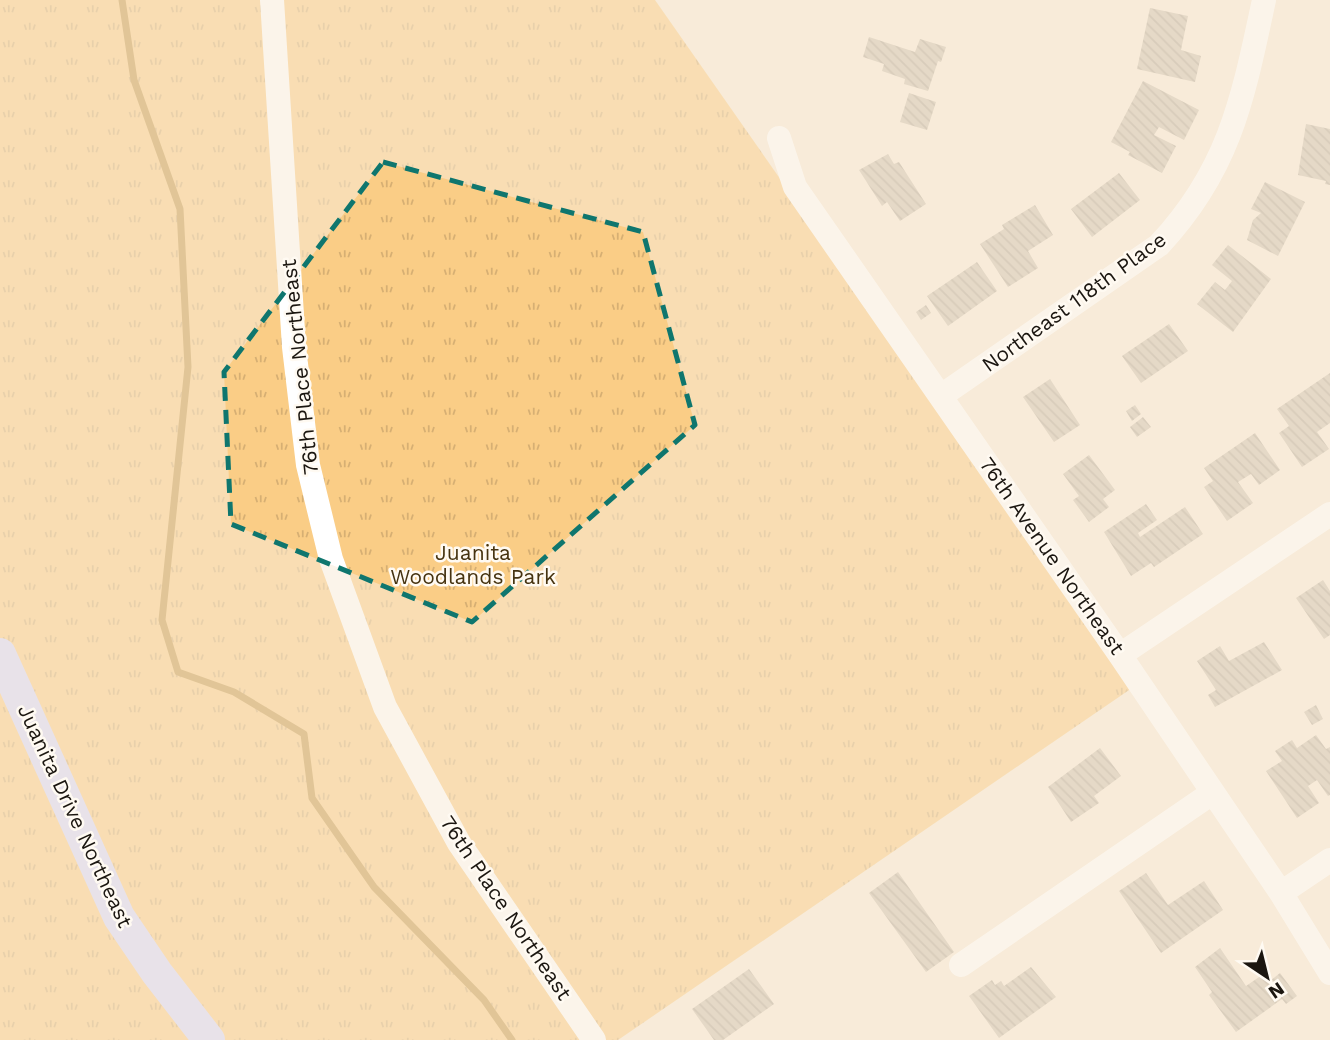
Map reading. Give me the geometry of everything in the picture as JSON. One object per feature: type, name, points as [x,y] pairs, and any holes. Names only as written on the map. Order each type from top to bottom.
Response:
[{"type":"main road","name":"Juanita Drive Northeast","points":[[0,654],[119,916],[156,974],[209,1040]]},
{"type":"street","name":"76th Place Northeast","points":[[272,0],[294,347],[308,465],[331,559],[385,708],[459,843],[594,1040]]},
{"type":"street","name":"Northeast 118th Place","points":[[941,397],[1159,245],[1187,215],[1223,155],[1244,93],[1264,0]]},
{"type":"street","name":"76th Avenue Northeast","points":[[779,138],[794,187],[1120,655],[1281,893],[1330,973]]},
{"type":"street","points":[[1120,655],[1330,514]]},
{"type":"street","points":[[961,965],[1212,793]]},
{"type":"street","points":[[1281,893],[1330,860]]},
{"type":"highlighted area","points":[[383,162],[643,232],[695,425],[472,622],[231,524],[224,372]]},
{"type":"green space","name":"Juanita Woodlands Park","points":[[0,0],[655,0],[1135,686],[618,1040],[0,1040]]},
{"type":"building","points":[[1150,8],[1188,16],[1181,50],[1201,56],[1195,82],[1137,69]]},
{"type":"building","points":[[869,37],[915,52],[920,39],[946,47],[941,62],[938,61],[928,91],[904,84],[905,79],[882,71],[884,64],[863,57]]},
{"type":"building","points":[[1143,81],[1199,110],[1184,140],[1159,127],[1154,135],[1176,146],[1162,173],[1128,155],[1130,152],[1111,142]]},
{"type":"building","points":[[909,93],[936,102],[927,130],[900,122]]},
{"type":"building","points":[[1306,124],[1330,129],[1330,185],[1325,184],[1326,181],[1298,175]]},
{"type":"building","points":[[888,154],[894,164],[899,162],[926,204],[900,221],[887,202],[882,206],[859,170]]},
{"type":"building","points":[[1119,173],[1140,200],[1092,237],[1071,209]]},
{"type":"building","points":[[1265,182],[1305,202],[1278,256],[1247,240],[1253,220],[1261,213],[1251,209]]},
{"type":"building","points":[[1035,205],[1053,235],[1028,251],[1038,268],[1008,287],[980,244],[1004,229],[1002,225]]},
{"type":"building","points":[[1228,245],[1271,279],[1233,332],[1197,304],[1215,282],[1225,290],[1232,281],[1212,265]]},
{"type":"building","points":[[977,262],[997,291],[948,326],[927,296]]},
{"type":"building","points":[[926,305],[931,313],[921,320],[916,312]]},
{"type":"building","points":[[1169,324],[1188,351],[1141,383],[1122,356]]},
{"type":"building","points":[[1330,373],[1330,423],[1317,432],[1329,449],[1302,467],[1279,433],[1289,426],[1277,409]]},
{"type":"building","points":[[1050,379],[1080,425],[1054,442],[1023,397]]},
{"type":"building","points":[[1135,405],[1141,414],[1132,421],[1126,411]]},
{"type":"building","points":[[1143,417],[1151,427],[1137,437],[1130,427]]},
{"type":"building","points":[[1255,433],[1280,470],[1259,485],[1251,474],[1238,482],[1253,503],[1227,521],[1204,487],[1213,481],[1204,468]]},
{"type":"building","points":[[1089,455],[1115,490],[1103,499],[1109,507],[1089,522],[1073,500],[1079,496],[1063,474]]},
{"type":"building","points":[[1146,504],[1157,520],[1138,533],[1140,537],[1185,507],[1203,534],[1154,567],[1151,563],[1131,576],[1104,532]]},
{"type":"building","points":[[1323,580],[1330,591],[1330,635],[1324,639],[1296,598]]},
{"type":"building","points":[[1264,642],[1282,670],[1215,707],[1208,695],[1216,690],[1197,661],[1220,646],[1229,661]]},
{"type":"building","points":[[1316,705],[1323,719],[1312,725],[1304,712]]},
{"type":"building","points":[[1316,735],[1326,749],[1330,747],[1330,795],[1328,796],[1317,780],[1308,786],[1319,803],[1297,818],[1266,771],[1282,761],[1275,751],[1292,740],[1297,748]]},
{"type":"building","points":[[1100,748],[1121,776],[1094,796],[1099,803],[1071,822],[1048,787]]},
{"type":"building","points":[[898,872],[954,952],[926,972],[869,893]]},
{"type":"building","points":[[1146,873],[1168,905],[1204,881],[1223,910],[1161,953],[1119,891]]},
{"type":"building","points":[[1220,948],[1246,986],[1265,973],[1270,981],[1280,973],[1297,996],[1286,1004],[1282,999],[1236,1032],[1209,995],[1212,992],[1195,967]]},
{"type":"building","points":[[1031,967],[1056,997],[999,1038],[969,996],[992,980],[995,985],[1001,981],[1004,986]]},
{"type":"building","points":[[749,969],[774,1004],[723,1040],[714,1040],[692,1009]]},
{"type":"waterway","points":[[122,0],[134,80],[180,209],[188,367],[162,620],[178,672],[234,692],[304,734],[312,798],[374,887],[484,1000],[512,1040]]}]
